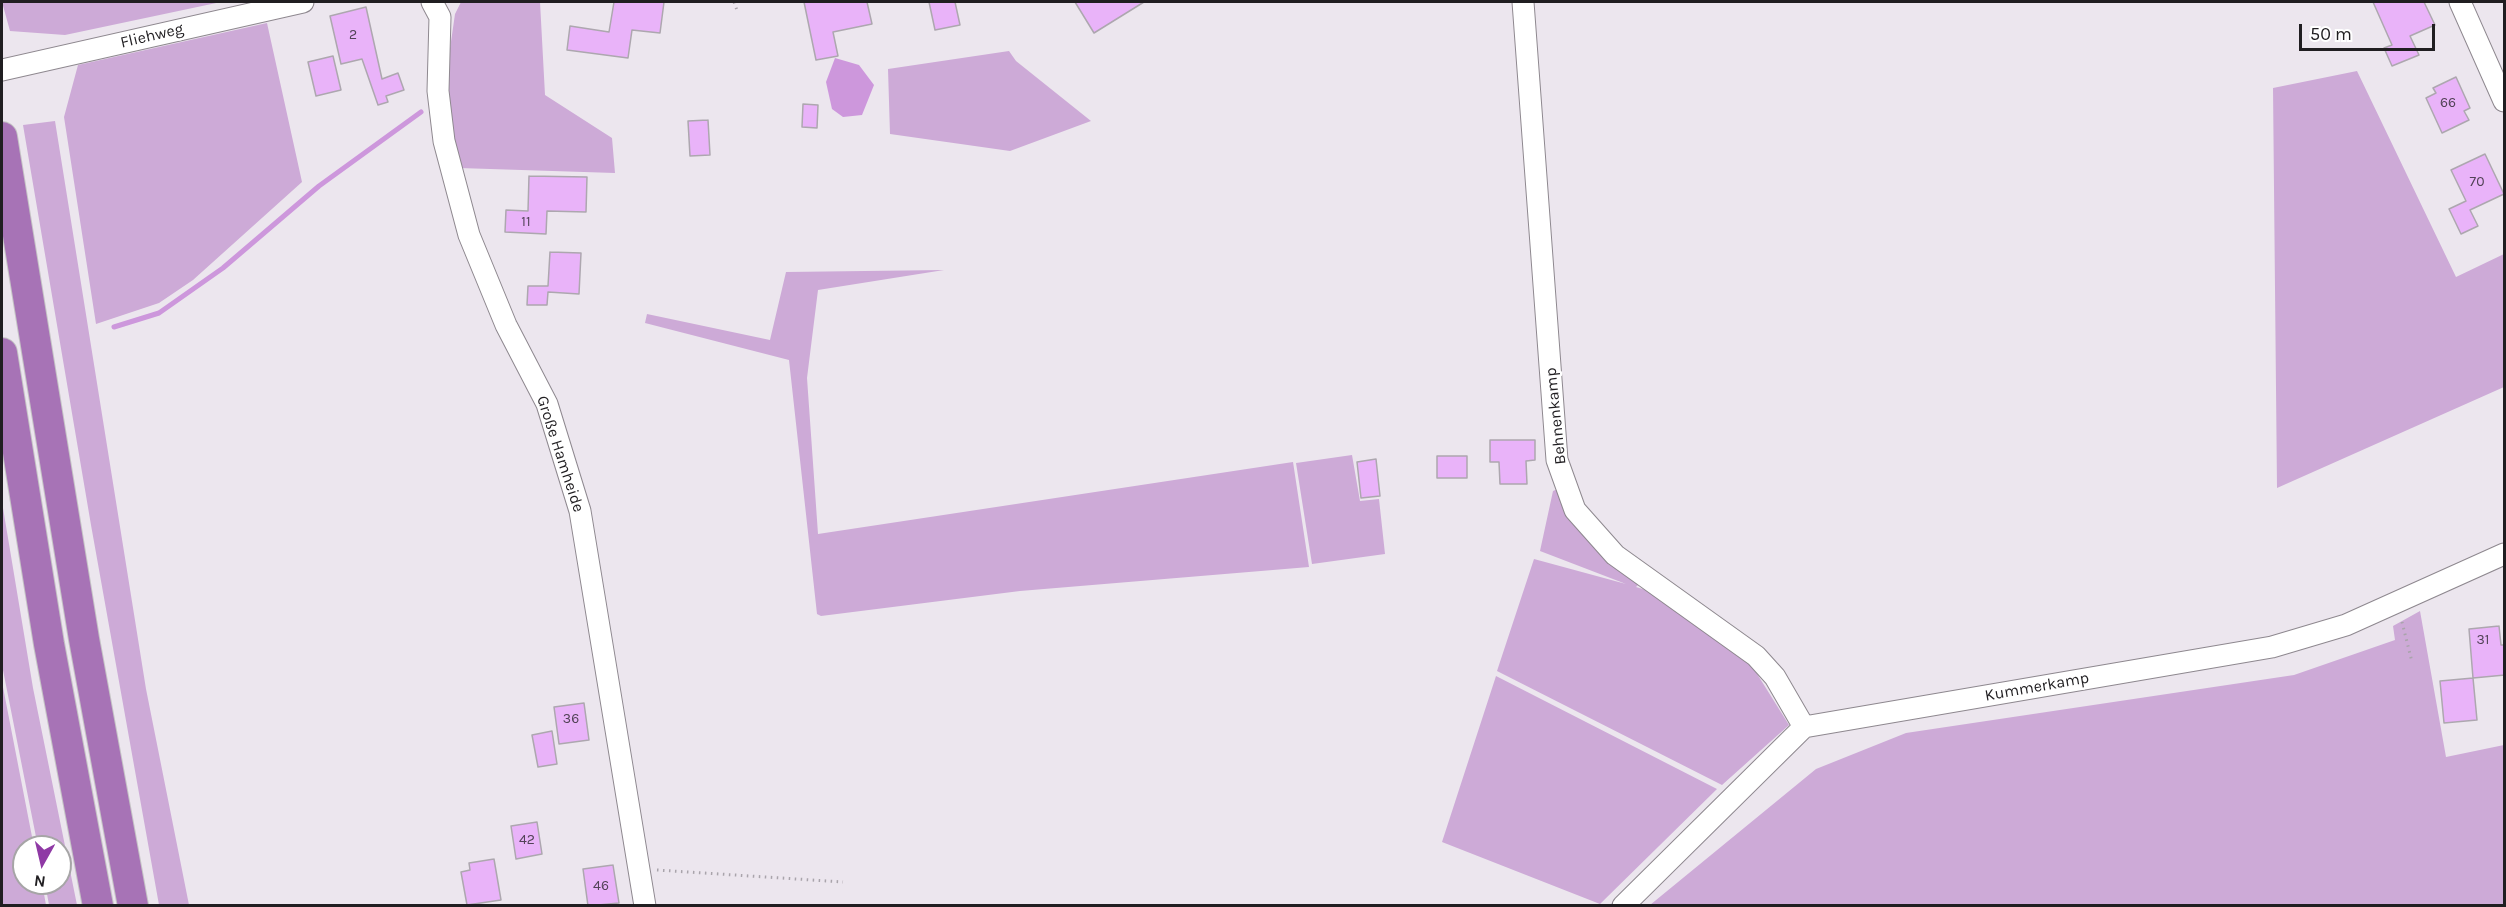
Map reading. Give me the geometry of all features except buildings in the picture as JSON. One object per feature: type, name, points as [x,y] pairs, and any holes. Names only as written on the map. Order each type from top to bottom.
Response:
[{"type":"highway","points":[[2,137],[84,639],[133,906]]},
{"type":"highway","points":[[2,353],[50,644],[98,906]]},
{"type":"street","name":"Fliehweg","points":[[2,70],[303,2]]},
{"type":"street","name":"Behnenkamp","points":[[1523,2],[1557,460],[1575,510],[1615,555],[1756,656],[1775,677],[1804,728]]},
{"type":"street","points":[[2460,2],[2505,101]]},
{"type":"street","name":"Große Hamheide","points":[[439,7],[438,91],[444,141],[469,235],[506,325],[547,404],[580,510],[645,906]]},
{"type":"street","name":"Kummerkamp","points":[[1804,728],[2272,647],[2346,626],[2505,554]]},
{"type":"street","points":[[1623,906],[1804,728]]},
{"type":"path","points":[[734,2],[738,14]]},
{"type":"path","points":[[2397,602],[2412,662]]},
{"type":"path","points":[[640,869],[843,882]]},
{"type":"shaded area","points":[[2,2],[221,2],[65,35],[10,31]]},
{"type":"shaded area","points":[[461,2],[540,2],[545,95],[612,138],[615,173],[459,168],[443,97],[455,14]]},
{"type":"shaded area","points":[[267,23],[302,182],[193,280],[159,303],[96,324],[64,117],[78,65]]},
{"type":"shaded area","points":[[1009,51],[1016,61],[1091,121],[1010,151],[890,134],[888,69]]},
{"type":"shaded area","points":[[835,58],[859,65],[874,85],[862,115],[843,117],[832,109],[826,82]]},
{"type":"shaded area","points":[[2357,71],[2456,277],[2504,254],[2504,387],[2277,488],[2273,88]]},
{"type":"shaded area","points":[[55,121],[146,689],[189,905],[159,905],[91,525],[23,125]]},
{"type":"shaded area","points":[[944,270],[818,290],[807,378],[818,534],[1293,462],[1309,567],[1020,591],[821,616],[817,614],[789,360],[645,323],[647,314],[770,340],[786,272]]},
{"type":"shaded area","points":[[1352,455],[1360,501],[1379,499],[1385,554],[1312,564],[1296,463]]},
{"type":"shaded area","points":[[1560,488],[1570,521],[1609,558],[1643,580],[1636,587],[1646,590],[1749,661],[1789,725],[1722,785],[1497,671],[1534,559],[1626,584],[1540,551],[1553,491]]},
{"type":"shaded area","points":[[2,502],[33,688],[63,835],[36,835],[2,665]]},
{"type":"shaded area","points":[[2420,611],[2446,757],[2504,745],[2504,905],[1650,905],[1816,769],[1906,733],[2294,675],[2395,640],[2393,626]]},
{"type":"shaded area","points":[[1496,676],[1717,789],[1600,904],[1442,842]]},
{"type":"shaded area","points":[[2,682],[32,835],[12,835],[12,895],[44,895],[46,905],[2,905]]},
{"type":"shaded area","points":[[72,880],[77,905],[49,905],[47,895],[72,895]]},
{"type":"waterway","points":[[114,327],[159,313],[223,268],[319,186],[421,112]]}]
